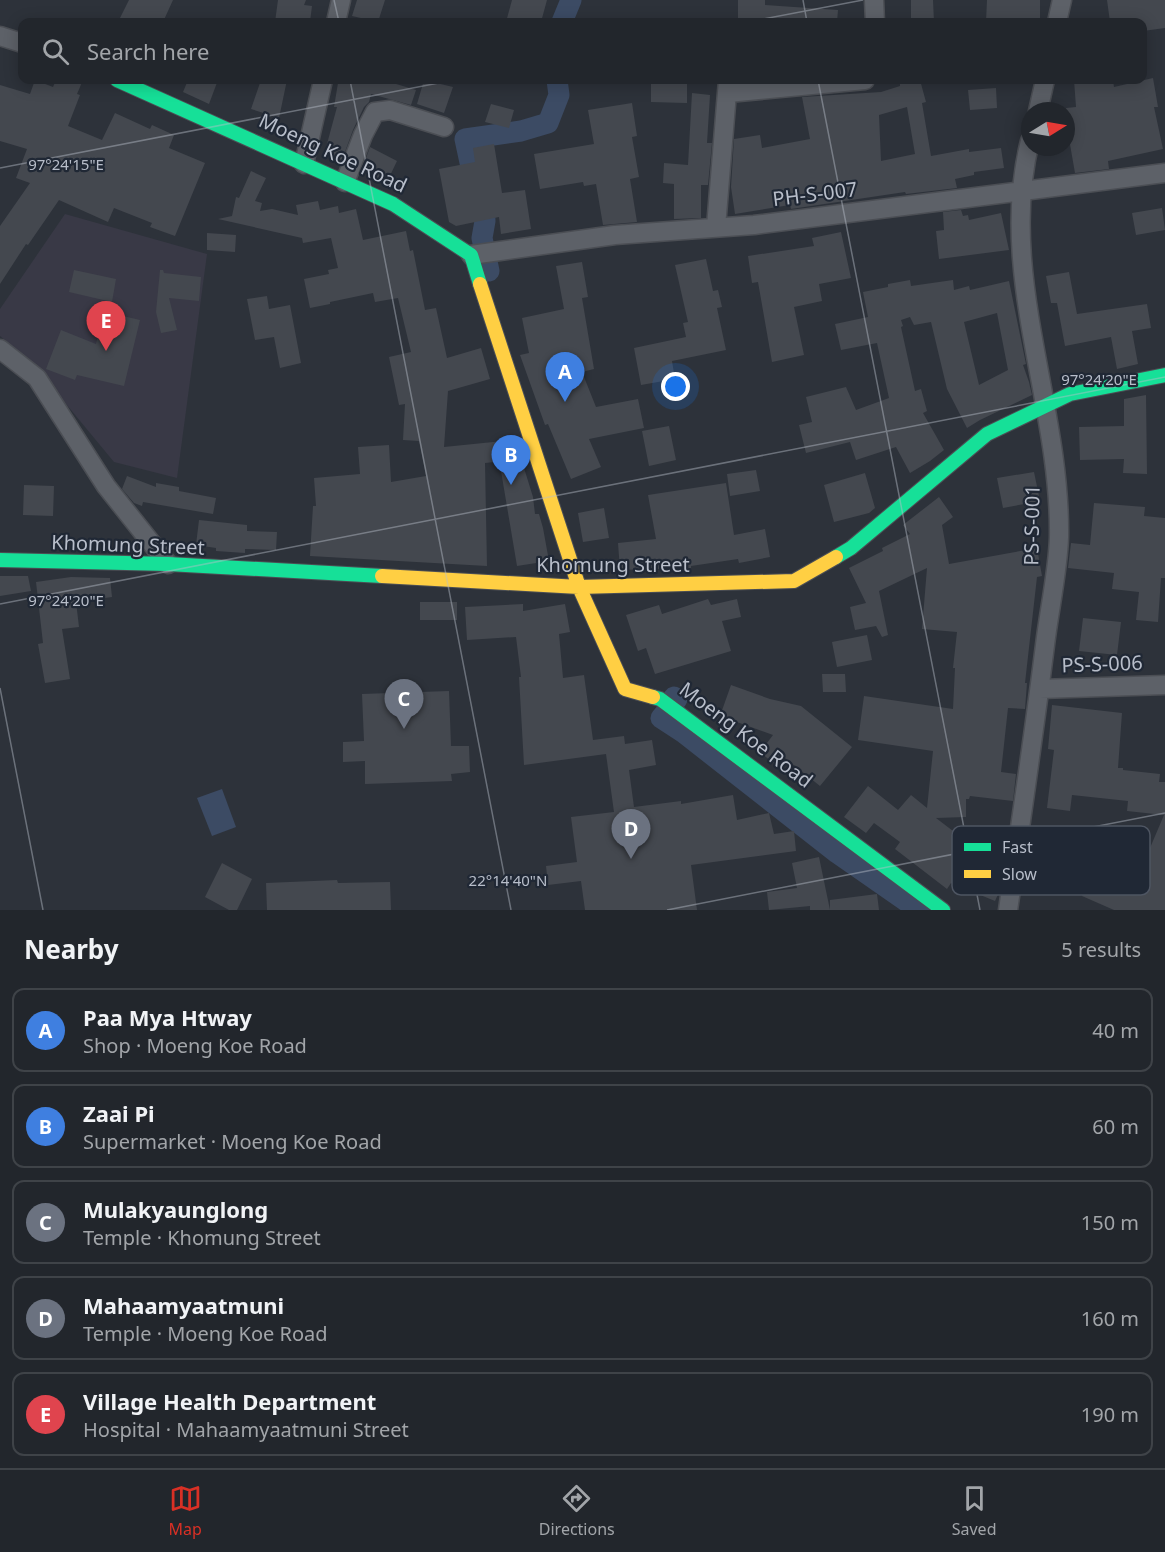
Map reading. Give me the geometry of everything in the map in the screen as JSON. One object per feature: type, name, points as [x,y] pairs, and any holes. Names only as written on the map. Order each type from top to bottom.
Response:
[{"type":"street","points":[[337,18],[341,0]]},
{"type":"street","points":[[874,0],[875,18]]},
{"type":"street","points":[[1058,18],[1062,0]]},
{"type":"street","points":[[0,36],[18,42]]},
{"type":"street","name":"Moeng Koe Road","points":[[126,84],[393,204],[482,254],[583,587],[625,689],[664,702],[943,910]]},
{"type":"street","points":[[304,164],[322,84]]},
{"type":"street","points":[[716,227],[728,86],[774,84]]},
{"type":"street","points":[[1040,102],[1044,84]]},
{"type":"street","points":[[345,182],[363,135],[375,112],[390,110],[444,127]]},
{"type":"street","name":"PS-S-001","points":[[1020,826],[1059,538],[1055,464],[1022,266],[1022,192],[1028,156]]},
{"type":"street","name":"PH-S-007","points":[[482,254],[615,235],[754,225],[1165,173]]},
{"type":"street","points":[[0,350],[37,378],[106,486],[168,564]]},
{"type":"street","name":"Khomung Street","points":[[0,560],[168,564],[370,577],[583,587],[794,581],[850,548],[987,434],[1070,394],[1165,375]]},
{"type":"street","name":"PS-S-006","points":[[1040,689],[1165,684]]},
{"type":"street","name":"PS-S-001","points":[[1008,910],[1010,895]]},
{"type":"shaded area","points":[[65,214],[207,254],[177,478],[114,462],[33,364],[0,336],[0,309]]},
{"type":"water","points":[[222,789],[236,827],[212,836],[197,798]]},
{"type":"building","points":[[129,0],[173,0],[165,18],[120,18]]},
{"type":"building","points":[[278,0],[306,0],[304,5],[312,6],[310,18],[276,18]]},
{"type":"building","points":[[357,0],[385,0],[379,18],[352,16]]},
{"type":"building","points":[[512,0],[547,0],[542,18],[507,18]]},
{"type":"building","points":[[738,0],[765,0],[765,5],[838,10],[837,18],[738,18]]},
{"type":"building","points":[[911,0],[933,0],[934,18],[911,18]]},
{"type":"building","points":[[987,0],[1040,0],[1040,18],[986,18]]},
{"type":"building","points":[[1107,0],[1165,0],[1165,28],[1147,30],[1147,18],[1109,18]]},
{"type":"building","points":[[1153,78],[1158,107],[1154,107],[1163,149],[1108,161],[1109,169],[1075,173],[1072,156],[1075,156],[1074,84],[1114,84],[1114,87],[1127,84],[1147,84],[1147,79]]},
{"type":"building","points":[[34,84],[53,87],[54,84],[81,84],[77,94],[80,95],[68,126],[102,140],[115,113],[150,129],[152,125],[174,135],[169,148],[205,163],[175,236],[150,227],[152,223],[114,208],[108,222],[59,200],[0,284],[0,226],[30,183],[16,178],[27,149],[0,141],[0,85],[30,94]]},
{"type":"building","points":[[186,84],[216,84],[209,104],[183,92]]},
{"type":"building","points":[[260,84],[286,84],[279,118],[251,109]]},
{"type":"building","points":[[338,84],[396,84],[416,90],[411,105],[371,94],[353,130],[342,160],[324,155],[337,107],[334,107]]},
{"type":"building","points":[[423,84],[453,87],[444,113],[417,104]]},
{"type":"building","points":[[651,84],[687,84],[687,103],[651,102]]},
{"type":"building","points":[[900,84],[921,84],[926,102],[922,103],[931,156],[969,149],[969,152],[1001,148],[1004,168],[974,172],[974,175],[955,179],[957,188],[906,194],[905,192],[791,209],[790,205],[735,214],[731,187],[734,139],[760,135],[762,148],[810,139],[802,97],[881,92],[900,86]],"holes":[[[907,107],[915,154],[881,161],[879,115]]]},
{"type":"building","points":[[996,88],[997,108],[970,110],[968,90]]},
{"type":"building","points":[[692,93],[710,95],[707,143],[712,143],[708,185],[701,185],[701,218],[674,219],[674,184],[663,183],[664,163],[688,165]]},
{"type":"building","points":[[632,103],[637,136],[632,137],[639,177],[630,179],[637,222],[603,225],[596,184],[584,186],[583,182],[540,189],[534,154],[594,144],[588,110]]},
{"type":"building","points":[[491,104],[514,110],[509,128],[485,122]]},
{"type":"building","points":[[494,144],[502,193],[525,190],[531,229],[501,234],[499,217],[456,226],[449,222],[439,169],[475,162],[473,148]]},
{"type":"building","points":[[370,147],[397,161],[386,184],[361,172]]},
{"type":"building","points":[[251,171],[266,178],[255,201],[262,203],[260,211],[272,209],[298,215],[296,205],[318,201],[320,210],[338,206],[339,213],[356,209],[363,240],[406,231],[410,251],[413,250],[425,310],[436,308],[447,358],[481,348],[490,379],[448,391],[444,447],[503,441],[505,461],[485,463],[487,566],[310,556],[313,506],[316,506],[314,478],[360,474],[358,447],[389,445],[391,482],[426,476],[419,441],[403,440],[405,404],[399,405],[389,357],[411,352],[398,298],[375,302],[373,293],[310,308],[304,279],[329,274],[328,270],[338,268],[331,238],[303,243],[302,238],[218,219],[232,216],[236,197],[239,198]]},
{"type":"building","points":[[1162,208],[1165,230],[1136,235],[1132,213]]},
{"type":"building","points":[[961,210],[963,216],[968,215],[969,220],[1001,213],[1009,250],[939,259],[936,231],[944,230],[943,212]]},
{"type":"building","points":[[841,232],[851,278],[819,284],[822,301],[794,307],[804,355],[772,362],[758,282],[752,283],[748,256],[814,246],[812,238]]},
{"type":"building","points":[[207,233],[236,235],[235,252],[207,250]]},
{"type":"building","points":[[706,259],[713,291],[718,290],[722,307],[717,308],[726,350],[672,361],[675,379],[641,385],[634,348],[686,337],[683,323],[688,322],[675,265]]},
{"type":"building","points":[[582,262],[588,297],[582,298],[594,369],[582,372],[596,407],[638,399],[644,428],[589,439],[601,467],[571,479],[548,424],[545,425],[520,355],[529,353],[522,318],[564,309],[556,266]]},
{"type":"building","points":[[74,270],[116,279],[112,302],[69,292]]},
{"type":"building","points":[[160,270],[164,273],[201,277],[199,301],[169,298],[177,330],[161,333],[156,312]]},
{"type":"building","points":[[1069,272],[1077,314],[1147,304],[1151,328],[1132,331],[1138,364],[1117,369],[1111,337],[1065,346],[1057,303],[1051,303],[1046,276]]},
{"type":"building","points":[[910,280],[911,286],[953,280],[954,290],[969,286],[970,290],[1009,281],[1026,364],[1023,365],[1032,395],[967,428],[947,389],[931,322],[914,325],[910,317],[901,320],[915,391],[921,389],[927,411],[923,413],[944,450],[910,473],[896,447],[856,460],[850,442],[806,453],[799,425],[812,422],[806,397],[846,387],[856,410],[889,398],[877,343],[841,350],[835,324],[868,317],[863,292],[888,287],[888,284]],"holes":[[[997,313],[1008,370],[979,385],[964,322]]]},
{"type":"building","points":[[267,296],[269,309],[290,305],[301,363],[280,368],[274,337],[255,340],[247,299]]},
{"type":"building","points":[[123,316],[140,320],[124,386],[77,375],[75,380],[46,369],[61,330],[96,344],[99,330],[119,335]]},
{"type":"building","points":[[1146,395],[1147,474],[1123,473],[1124,459],[1080,460],[1079,427],[1124,426],[1124,399]]},
{"type":"building","points":[[669,426],[676,460],[649,466],[642,431]]},
{"type":"building","points":[[524,468],[533,497],[535,514],[539,514],[543,528],[549,561],[517,566],[501,471]]},
{"type":"building","points":[[756,470],[760,491],[730,496],[727,474]]},
{"type":"building","points":[[1034,472],[1040,501],[1003,508],[997,478]]},
{"type":"building","points":[[865,473],[875,508],[869,513],[834,522],[824,485]]},
{"type":"building","points":[[127,476],[156,487],[156,483],[179,487],[179,491],[216,498],[213,514],[143,502],[142,506],[134,503],[122,489]]},
{"type":"building","points":[[726,483],[734,535],[765,529],[770,557],[739,563],[738,559],[691,566],[691,568],[620,570],[618,543],[656,539],[648,495]]},
{"type":"building","points":[[24,485],[54,486],[53,516],[23,515]]},
{"type":"building","points":[[939,497],[953,517],[942,525],[949,564],[1037,548],[1042,576],[1037,577],[1025,683],[1027,683],[1025,709],[1008,708],[1001,772],[1016,774],[1013,801],[970,796],[966,799],[966,817],[936,818],[952,830],[952,883],[947,889],[895,849],[900,842],[874,823],[866,833],[844,817],[868,786],[898,810],[911,795],[927,808],[933,751],[858,740],[864,696],[953,709],[955,668],[953,668],[957,632],[922,629],[927,568],[879,591],[888,635],[882,637],[876,626],[855,630],[850,607],[866,603],[849,568],[910,534],[903,525]]},
{"type":"building","points":[[1094,503],[1145,507],[1144,516],[1165,518],[1165,578],[1161,578],[1158,622],[1136,620],[1139,592],[1112,589],[1114,573],[1068,568],[1071,543],[1090,545]]},
{"type":"building","points":[[604,508],[609,538],[583,542],[578,513]]},
{"type":"building","points":[[199,520],[247,525],[247,531],[277,532],[276,550],[245,549],[245,553],[216,551],[216,548],[196,545]]},
{"type":"building","points":[[0,576],[28,576],[31,591],[0,596]]},
{"type":"building","points":[[71,577],[110,578],[112,597],[76,602],[79,627],[62,629],[70,679],[45,683],[38,644],[43,643],[36,582]]},
{"type":"building","points":[[708,599],[711,605],[737,599],[741,617],[722,621],[731,651],[655,674],[646,648],[638,651],[626,615],[659,605],[662,614]]},
{"type":"building","points":[[420,602],[457,602],[457,620],[420,620]]},
{"type":"building","points":[[523,604],[523,611],[565,604],[570,632],[559,634],[563,678],[584,675],[593,740],[624,736],[625,744],[652,740],[656,765],[629,770],[634,807],[681,801],[681,804],[733,795],[737,820],[769,813],[774,834],[794,831],[796,851],[691,865],[697,910],[585,910],[581,881],[548,885],[546,866],[577,862],[571,817],[614,812],[606,754],[524,765],[519,677],[521,677],[516,637],[467,640],[465,607]]},
{"type":"building","points":[[1083,618],[1121,622],[1117,655],[1079,651]]},
{"type":"building","points":[[867,635],[872,660],[837,667],[832,642]]},
{"type":"building","points":[[822,674],[845,674],[846,692],[823,692]]},
{"type":"building","points":[[731,685],[770,699],[801,706],[852,747],[820,786],[785,758],[778,767],[760,752],[773,735],[720,716]]},
{"type":"building","points":[[449,691],[451,746],[469,746],[470,772],[451,774],[452,781],[365,784],[365,761],[343,762],[343,742],[364,741],[362,694]]},
{"type":"building","points":[[1052,705],[1122,713],[1118,768],[1160,774],[1159,782],[1165,782],[1165,910],[1114,910],[1082,896],[1150,895],[1150,848],[1164,815],[1127,811],[1128,801],[1072,795],[1070,811],[1047,808],[1054,750],[1048,749]]},
{"type":"building","points":[[819,857],[830,910],[810,910],[810,906],[769,910],[767,892],[797,888],[792,863]]},
{"type":"building","points":[[222,863],[252,879],[237,910],[229,910],[205,897]]},
{"type":"building","points":[[337,880],[338,883],[390,882],[391,910],[267,910],[266,883]]},
{"type":"building","points":[[877,894],[879,910],[830,910],[830,900]]},
{"type":"building","points":[[980,895],[998,895],[995,901]]},
{"type":"waterway","points":[[564,18],[571,0]]},
{"type":"waterway","points":[[489,271],[482,238],[485,221],[484,201],[471,167],[465,139],[521,131],[548,123],[559,95],[558,84]]},
{"type":"waterway","points":[[674,697],[677,699],[661,718],[684,733],[837,853],[919,910]]},
{"type":"traffic: fast","points":[[126,84],[393,204],[471,255],[480,284]]},
{"type":"traffic: fast","points":[[836,557],[851,548],[987,434],[1070,394],[1165,375]]},
{"type":"traffic: fast","points":[[0,560],[168,564],[382,576]]},
{"type":"traffic: fast","points":[[653,697],[660,699],[943,910]]},
{"type":"traffic: slow","points":[[480,284],[579,587],[625,689],[653,697]]},
{"type":"traffic: slow","points":[[382,576],[579,587],[794,581],[836,557]]},
{"type":"place","name":"Village Health Department","points":[[106,351]]},
{"type":"place","name":"Paa Mya Htway","points":[[565,402]]},
{"type":"place","name":"Zaai Pi","points":[[511,485]]},
{"type":"place","name":"Mulakyaunglong","points":[[404,729]]},
{"type":"place","name":"Mahaamyaatmuni","points":[[631,859]]}]
